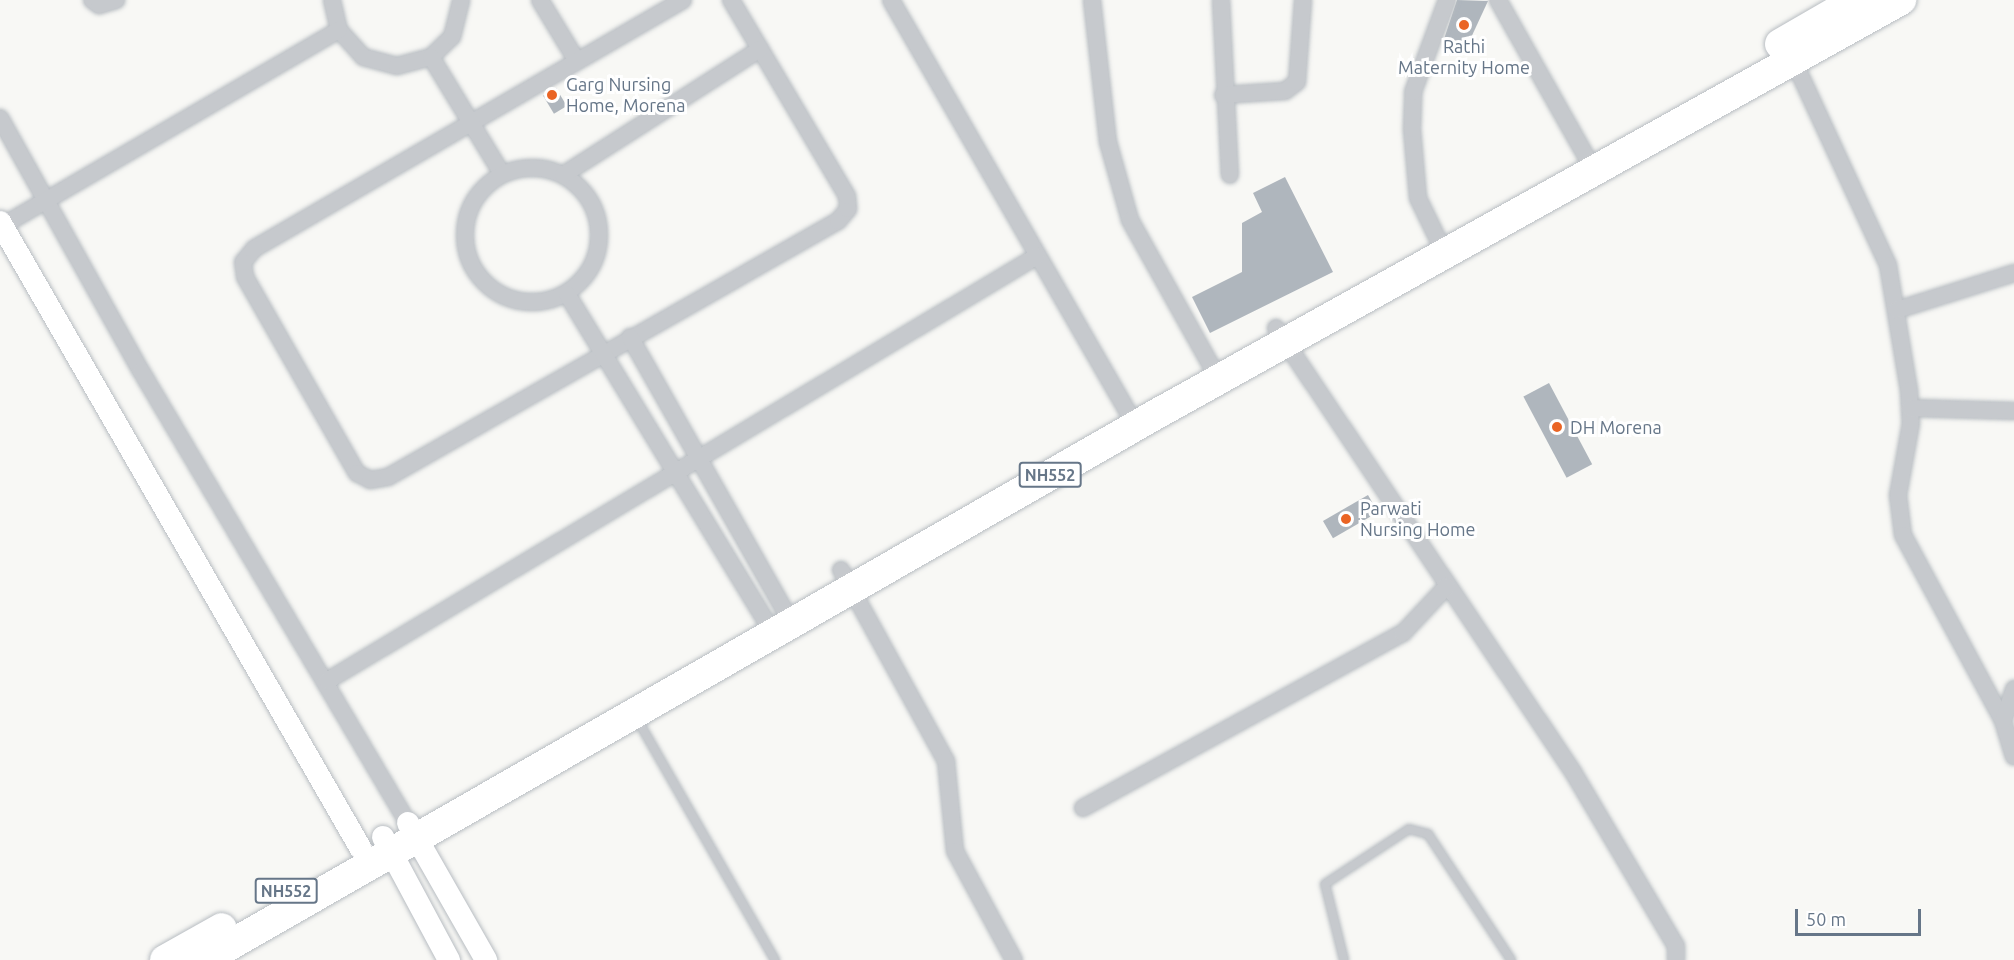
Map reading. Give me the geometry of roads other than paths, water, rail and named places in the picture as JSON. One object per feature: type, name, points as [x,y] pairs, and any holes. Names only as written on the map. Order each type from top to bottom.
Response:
[{"type":"highway","name":"NH552","points":[[1788,50],[1856,0]]},
{"type":"highway","name":"NH552","points":[[204,960],[392,840],[845,580],[1132,418],[1441,249],[1788,50],[1901,0]]},
{"type":"highway","name":"NH552","points":[[165,960],[634,713],[778,620]]},
{"type":"street","points":[[92,0],[99,5],[116,0]]},
{"type":"street","points":[[332,0],[339,30],[363,57],[397,66],[431,57],[452,37]]},
{"type":"street","points":[[444,77],[461,0]]},
{"type":"street","points":[[540,0],[578,61]]},
{"type":"street","points":[[683,0],[254,249],[243,262],[245,277],[357,473],[370,480],[388,477],[602,352],[838,221],[848,209],[847,196],[731,0]]},
{"type":"street","points":[[891,0],[1132,418]]},
{"type":"street","points":[[1092,0],[1108,142],[1130,220],[1215,372]]},
{"type":"street","points":[[1221,0],[1223,95],[1230,175]]},
{"type":"street","points":[[1223,95],[1285,91],[1297,82],[1303,0]]},
{"type":"street","points":[[1441,249],[1418,198],[1413,92],[1447,0]]},
{"type":"street","points":[[1498,0],[1590,164]]},
{"type":"street","points":[[339,30],[51,201],[1,225],[392,840],[486,960]]},
{"type":"street","points":[[563,175],[760,49]]},
{"type":"street","points":[[1788,50],[1888,265],[1897,310],[1910,408],[1898,495],[1903,535],[2003,721],[2014,756]]},
{"type":"street","points":[[431,57],[474,121],[502,174]]},
{"type":"street","points":[[0,118],[51,201],[141,371],[327,681],[392,840],[449,960]]},
{"type":"street","points":[[531,167],[563,175],[584,191],[598,217],[599,246],[588,273],[567,294],[531,303],[496,293],[471,267],[463,232],[475,197],[502,174],[531,167]]},
{"type":"street","points":[[327,681],[1038,256]]},
{"type":"street","points":[[1897,310],[2014,273]]},
{"type":"street","points":[[567,294],[677,472],[778,620]]},
{"type":"street","points":[[1281,336],[1573,772],[1676,946],[1676,960]]},
{"type":"street","points":[[630,337],[698,459],[778,620]]},
{"type":"street","points":[[1910,408],[2014,411]]},
{"type":"street","points":[[845,580],[946,761],[955,851],[1014,960]]},
{"type":"street","points":[[1083,808],[1403,633],[1447,586]]},
{"type":"street","points":[[2003,721],[2014,689]]},
{"type":"lane","points":[[634,713],[775,960]]},
{"type":"lane","points":[[1344,960],[1324,884],[1409,829],[1428,834],[1511,960]]},
{"type":"place","name":"Rathi Maternity Home","points":[[1464,25]]},
{"type":"place","name":"Garg Nursing Home, Morena","points":[[552,95]]},
{"type":"place","name":"DH Morena","points":[[1557,427]]},
{"type":"place","name":"Parwati Nursing Home","points":[[1346,519]]}]
